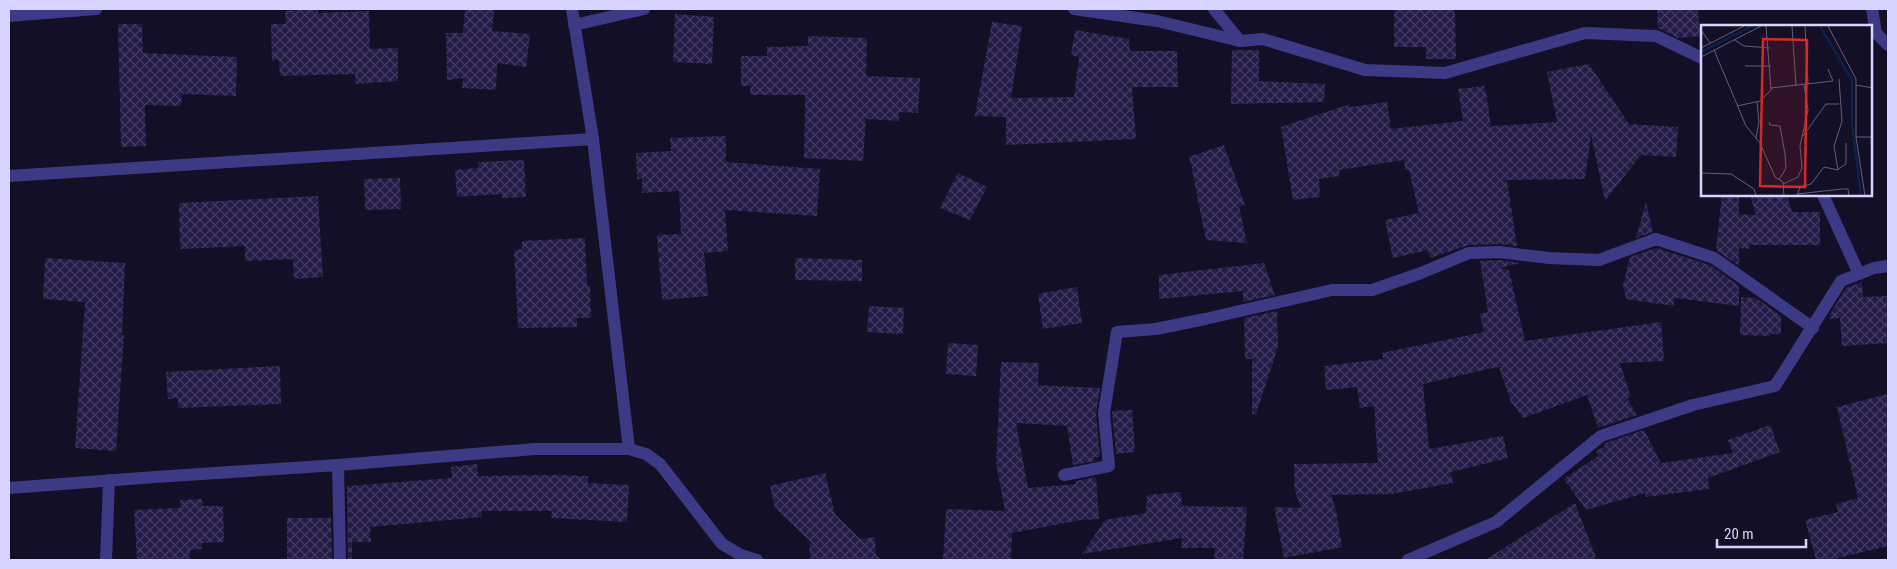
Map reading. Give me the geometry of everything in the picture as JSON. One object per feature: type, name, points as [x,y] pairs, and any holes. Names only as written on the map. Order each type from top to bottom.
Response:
[{"type":"street","points":[[9,16],[96,9]]},
{"type":"street","points":[[572,9],[593,139],[629,449]]},
{"type":"street","points":[[574,25],[644,9]]},
{"type":"street","points":[[1074,9],[1158,21],[1240,41],[1262,39],[1365,70],[1445,72],[1586,33],[1656,36],[1701,58]]},
{"type":"street","points":[[1214,9],[1240,41]]},
{"type":"street","points":[[1872,9],[1876,33],[1888,45]]},
{"type":"street","points":[[9,176],[593,139]]},
{"type":"street","points":[[1823,196],[1859,274]]},
{"type":"street","points":[[1064,475],[1109,466],[1104,413],[1117,332],[1156,328],[1205,319],[1332,290],[1372,290],[1421,273],[1469,253],[1499,252],[1549,258],[1599,260],[1656,239],[1714,258],[1813,328]]},
{"type":"street","points":[[1408,560],[1496,522],[1601,436],[1693,405],[1775,386],[1841,281],[1874,268],[1888,266]]},
{"type":"street","points":[[9,488],[535,449],[629,449],[646,454],[660,464],[722,544],[741,555],[757,560]]},
{"type":"street","points":[[338,465],[340,560]]},
{"type":"street","points":[[106,560],[109,480]]},
{"type":"building","points":[[318,9],[318,13],[369,11],[370,49],[398,48],[398,81],[355,84],[355,74],[280,76],[279,60],[272,61],[271,24],[286,24],[285,11]]},
{"type":"building","points":[[465,9],[494,10],[492,31],[530,34],[526,67],[497,63],[496,90],[462,88],[463,78],[447,80],[446,33],[463,33]]},
{"type":"building","points":[[1657,9],[1698,9],[1700,36],[1678,38],[1658,28]]},
{"type":"building","points":[[1394,10],[1455,10],[1456,59],[1426,59],[1426,47],[1394,47]]},
{"type":"building","points":[[675,14],[714,17],[712,64],[673,62]]},
{"type":"building","points":[[992,22],[1022,26],[1011,98],[1074,97],[1079,57],[1071,55],[1075,30],[1129,39],[1130,51],[1177,51],[1178,87],[1132,87],[1136,139],[1006,145],[1006,117],[975,116]]},
{"type":"building","points":[[118,24],[142,24],[143,53],[237,57],[236,96],[182,94],[181,106],[145,105],[146,146],[121,147]]},
{"type":"building","points":[[808,36],[867,38],[866,76],[920,78],[918,113],[899,112],[899,121],[866,119],[863,161],[804,158],[805,95],[750,95],[750,86],[741,86],[741,56],[767,56],[767,47],[808,46]]},
{"type":"building","points":[[1232,50],[1259,50],[1259,81],[1325,84],[1324,102],[1231,104]]},
{"type":"building","points":[[1589,64],[1629,124],[1678,127],[1676,157],[1641,155],[1605,201],[1591,135],[1585,179],[1507,180],[1517,246],[1499,244],[1469,245],[1430,258],[1428,250],[1393,258],[1385,220],[1419,213],[1409,170],[1405,170],[1404,160],[1339,170],[1340,176],[1319,179],[1320,197],[1293,200],[1281,127],[1350,104],[1350,107],[1387,102],[1391,129],[1463,121],[1458,89],[1485,86],[1491,126],[1557,122],[1547,72]]},
{"type":"building","points":[[726,136],[726,162],[820,169],[817,216],[725,210],[728,251],[704,253],[708,296],[662,300],[657,235],[681,234],[679,191],[642,193],[642,178],[637,180],[636,153],[671,151],[670,138]]},
{"type":"building","points":[[1224,145],[1245,205],[1239,206],[1247,243],[1206,240],[1189,157]]},
{"type":"building","points":[[524,160],[526,197],[502,198],[502,194],[457,197],[455,170],[478,168],[478,162]]},
{"type":"building","points":[[958,173],[987,187],[970,220],[940,208]]},
{"type":"building","points":[[400,178],[401,209],[365,210],[364,179]]},
{"type":"building","points":[[318,196],[323,277],[294,279],[293,259],[245,261],[245,246],[180,249],[179,203]]},
{"type":"building","points":[[1722,196],[1739,196],[1739,214],[1756,215],[1750,196],[1787,196],[1792,212],[1820,212],[1820,245],[1750,245],[1749,249],[1739,248],[1739,266],[1716,250]]},
{"type":"building","points":[[1646,202],[1653,232],[1636,238]]},
{"type":"building","points":[[585,238],[587,286],[590,286],[591,318],[577,318],[577,327],[518,328],[514,250],[522,249],[522,241]]},
{"type":"building","points":[[1656,248],[1710,265],[1739,286],[1739,306],[1675,298],[1674,306],[1626,299],[1623,285],[1630,257]]},
{"type":"building","points":[[45,258],[125,263],[122,335],[124,335],[116,451],[75,448],[85,302],[43,299]]},
{"type":"building","points":[[795,258],[862,260],[862,281],[795,280]]},
{"type":"building","points":[[1499,260],[1520,263],[1499,268],[1509,270],[1525,341],[1661,322],[1664,361],[1620,363],[1631,397],[1627,398],[1637,415],[1598,428],[1587,395],[1523,418],[1511,402],[1499,367],[1489,369],[1487,366],[1488,369],[1423,384],[1429,449],[1503,436],[1508,458],[1451,472],[1453,483],[1391,494],[1331,495],[1336,510],[1342,547],[1284,558],[1274,507],[1301,508],[1294,488],[1294,464],[1378,463],[1374,406],[1360,408],[1357,387],[1326,390],[1324,366],[1383,359],[1382,353],[1484,332],[1480,314],[1488,312],[1480,261]]},
{"type":"building","points":[[1264,263],[1275,295],[1243,302],[1243,291],[1159,299],[1159,275]]},
{"type":"building","points":[[1862,282],[1863,297],[1888,296],[1888,343],[1842,346],[1840,318],[1830,319],[1830,314],[1846,288]]},
{"type":"building","points":[[1077,287],[1082,323],[1043,329],[1038,294]]},
{"type":"building","points":[[1741,297],[1756,298],[1781,316],[1781,334],[1770,334],[1770,336],[1740,335]]},
{"type":"building","points":[[869,306],[904,308],[903,334],[867,332]]},
{"type":"building","points":[[1277,311],[1278,347],[1256,414],[1252,414],[1252,359],[1245,359],[1244,318]]},
{"type":"building","points":[[948,343],[978,345],[976,376],[946,374]]},
{"type":"building","points":[[1001,362],[1039,363],[1038,385],[1100,388],[1096,414],[1100,457],[1094,457],[1095,461],[1073,465],[1067,426],[1016,423],[1028,488],[1076,484],[1075,481],[1096,477],[1099,519],[1081,520],[1012,533],[1011,560],[943,560],[946,509],[1005,511],[996,463]]},
{"type":"building","points":[[280,366],[281,404],[178,408],[178,398],[168,399],[166,372]]},
{"type":"building","points":[[1888,394],[1888,546],[1830,560],[1816,560],[1805,520],[1838,512],[1836,504],[1858,498],[1837,407]]},
{"type":"building","points":[[1132,410],[1135,452],[1116,454],[1112,411]]},
{"type":"building","points":[[1770,425],[1780,452],[1708,478],[1709,489],[1646,497],[1645,493],[1586,510],[1564,479],[1598,456],[1596,451],[1604,447],[1605,443],[1644,430],[1661,463],[1733,453],[1728,440]]},
{"type":"building","points":[[477,464],[478,476],[588,476],[588,483],[629,485],[627,522],[551,518],[552,511],[481,511],[482,517],[370,527],[371,542],[352,542],[352,560],[348,560],[347,486],[452,478],[451,467]]},
{"type":"building","points":[[825,473],[835,514],[860,539],[875,537],[876,555],[882,560],[810,560],[809,543],[812,543],[775,508],[770,486]]},
{"type":"building","points":[[1181,492],[1182,506],[1247,507],[1243,560],[1214,560],[1215,548],[1181,548],[1182,538],[1082,554],[1105,520],[1146,513],[1147,495]]},
{"type":"building","points":[[202,499],[203,506],[223,506],[224,542],[202,543],[202,549],[190,550],[190,560],[137,560],[134,510],[180,508],[180,500]]},
{"type":"building","points":[[1575,503],[1597,560],[1485,560]]},
{"type":"building","points":[[287,518],[331,518],[332,560],[287,560]]}]
